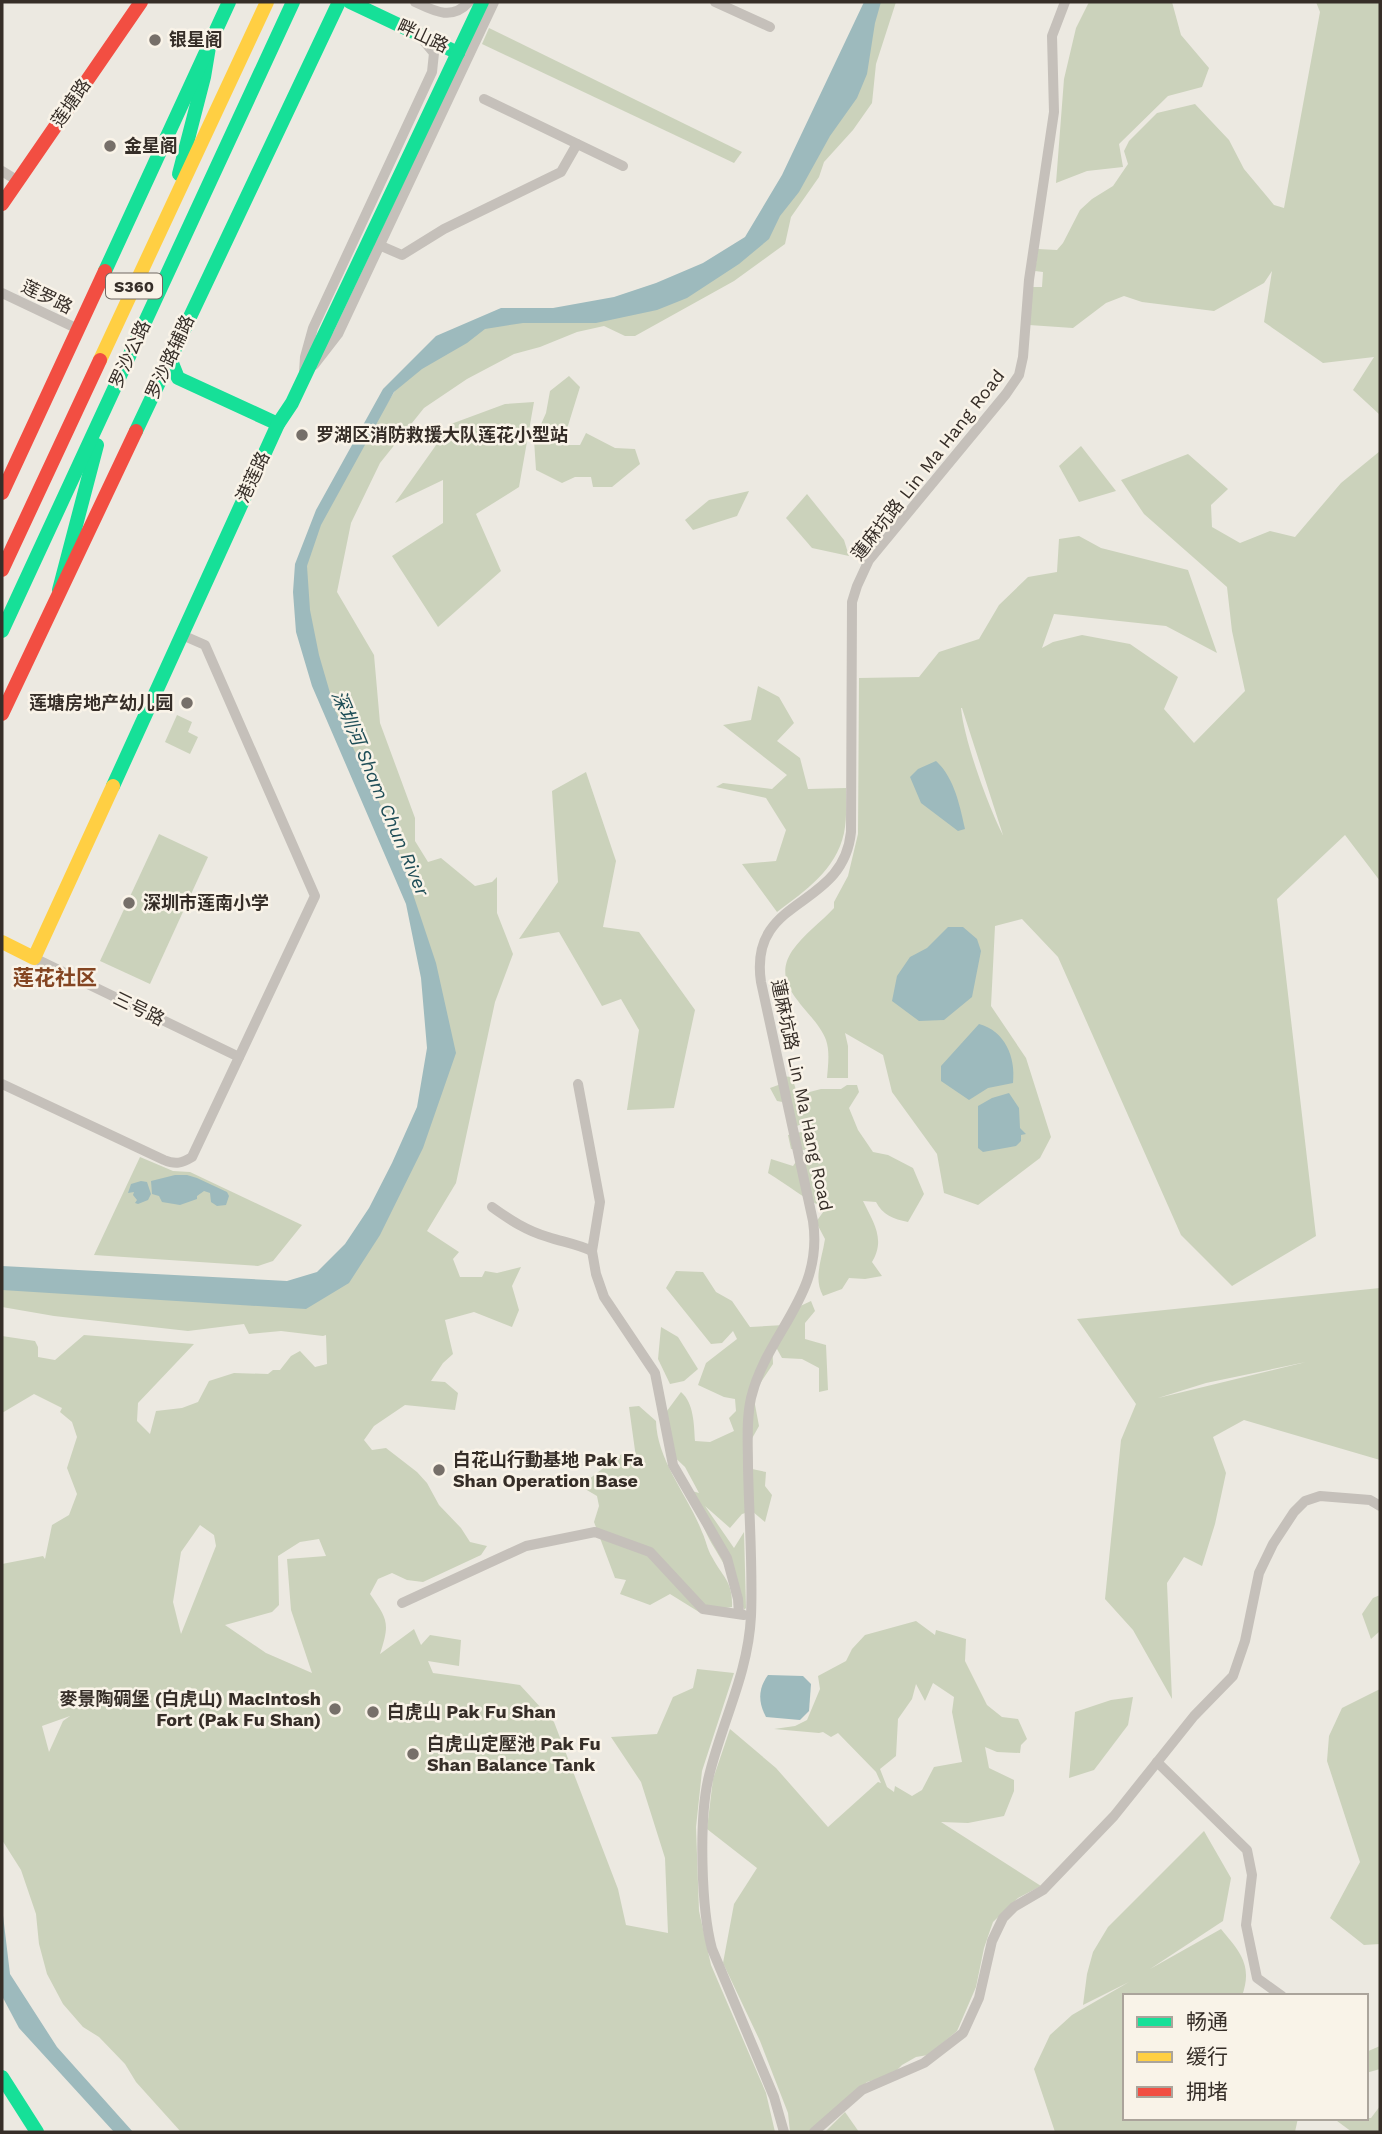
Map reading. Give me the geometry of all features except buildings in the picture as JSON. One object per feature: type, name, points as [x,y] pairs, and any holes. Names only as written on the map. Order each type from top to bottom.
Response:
[{"type":"main road","name":"莲塘路","points":[[2,204],[141,2]]},
{"type":"main road","points":[[2,493],[229,2]]},
{"type":"main road","name":"罗沙公路","points":[[2,570],[267,2]]},
{"type":"main road","name":"罗沙公路","points":[[2,631],[293,2]]},
{"type":"main road","name":"港莲路","points":[[34,958],[278,424],[292,403],[482,2]]},
{"type":"main road","name":"畔山路","points":[[342,3],[458,53]]},
{"type":"main road","name":"罗沙路辅路","points":[[2,714],[155,388],[342,3]]},
{"type":"main road","points":[[173,203],[204,77],[210,41]]},
{"type":"main road","points":[[170,358],[178,378],[278,424]]},
{"type":"main road","points":[[155,388],[178,378]]},
{"type":"main road","points":[[59,590],[107,402]]},
{"type":"main road","name":"三号路","points":[[2,942],[34,958]]},
{"type":"main road","points":[[2,2077],[37,2132]]},
{"type":"street","points":[[415,2],[450,14],[462,9],[469,2]]},
{"type":"street","points":[[304,378],[338,334],[494,2]]},
{"type":"street","points":[[715,2],[770,27]]},
{"type":"street","name":"蓮麻坑路 Lin Ma Hang Road","points":[[784,2132],[777,2105],[712,1949],[704,1889],[703,1822],[707,1787],[714,1757],[743,1671],[751,1616],[749,1410],[760,1374],[809,1280],[815,1245],[813,1221],[761,982],[761,952],[767,935],[776,922],[830,880],[841,867],[848,850],[851,832],[852,602],[856,586],[869,560],[1006,394],[1019,374],[1023,357],[1029,280],[1054,111],[1052,36],[1065,2]]},
{"type":"street","points":[[304,378],[305,357],[313,328],[430,78],[434,62],[432,50],[425,41],[342,3]]},
{"type":"street","points":[[484,99],[623,166]]},
{"type":"street","points":[[379,244],[402,255],[444,229],[561,172],[577,144]]},
{"type":"street","points":[[2,171],[18,181]]},
{"type":"street","name":"莲罗路","points":[[2,293],[78,329]]},
{"type":"street","points":[[2,1084],[173,1164],[192,1157],[315,896],[205,645],[181,635]]},
{"type":"street","name":"三号路","points":[[34,958],[239,1057]]},
{"type":"street","points":[[578,1083],[600,1202],[592,1251],[604,1297],[655,1373],[673,1465],[727,1558],[738,1599],[739,1614]]},
{"type":"street","points":[[492,1207],[519,1226],[592,1251]]},
{"type":"street","points":[[814,2132],[862,2090],[925,2063],[966,2029],[979,1998],[992,1941],[1003,1918],[1048,1885],[1114,1816],[1198,1713],[1233,1676],[1245,1641],[1259,1573],[1273,1544],[1294,1512],[1305,1502],[1320,1496],[1370,1500],[1380,1506]]},
{"type":"street","points":[[402,1603],[526,1546],[595,1532],[650,1552],[703,1609],[751,1616]]},
{"type":"street","points":[[1157,1762],[1247,1850],[1252,1875],[1246,1927],[1258,1979],[1279,1994]]},
{"type":"green space","points":[[871,2],[896,2],[876,64],[872,103],[853,130],[824,162],[819,177],[791,217],[785,244],[734,281],[635,336],[625,336],[604,326],[577,332],[514,354],[467,379],[424,408],[380,463],[351,523],[337,592],[374,655],[380,723],[415,818],[415,841],[428,862],[441,858],[475,886],[492,882],[497,877],[497,913],[513,954],[495,1002],[456,1183],[427,1231],[459,1252],[453,1259],[460,1277],[482,1277],[485,1271],[497,1273],[521,1267],[512,1286],[519,1310],[512,1327],[474,1312],[445,1320],[453,1354],[431,1381],[445,1382],[458,1393],[455,1410],[405,1405],[374,1426],[364,1440],[372,1450],[386,1448],[417,1472],[427,1483],[439,1505],[470,1542],[487,1546],[481,1555],[423,1582],[407,1580],[392,1573],[378,1579],[370,1594],[386,1622],[380,1654],[414,1629],[421,1645],[430,1635],[461,1640],[459,1666],[428,1661],[433,1673],[520,1685],[554,1722],[618,1889],[626,1925],[668,1933],[665,1858],[641,1782],[611,1737],[657,1734],[673,1697],[693,1688],[697,1669],[734,1673],[702,1771],[696,1827],[699,1911],[711,1965],[766,2093],[775,2132],[181,2132],[136,2082],[125,2064],[99,2037],[83,2027],[63,2004],[47,1974],[39,1944],[36,1914],[21,1870],[2,1840],[2,1564],[43,1556],[45,1559],[52,1525],[69,1515],[77,1494],[67,1468],[77,1437],[72,1422],[60,1412],[62,1408],[34,1394],[2,1413],[2,1336],[35,1341],[38,1357],[55,1360],[84,1335],[194,1344],[138,1403],[137,1421],[150,1434],[156,1411],[182,1408],[198,1402],[209,1381],[234,1373],[268,1374],[273,1370],[280,1370],[291,1356],[300,1351],[315,1367],[327,1364],[326,1335],[281,1331],[249,1334],[244,1324],[188,1331],[54,1316],[2,1307],[2,1279],[292,1301],[347,1270],[446,1049],[395,856],[314,677],[299,598],[320,511],[403,378],[471,328],[588,314],[738,256],[773,213]],"holes":[[[200,1525],[214,1535],[216,1546],[181,1634],[173,1602],[181,1552]],[[319,1539],[326,1556],[287,1559],[291,1610],[312,1673],[266,1653],[225,1625],[272,1612],[279,1605],[278,1556],[300,1542]],[[70,1716],[63,1721],[49,1752],[42,1726]]]},
{"type":"green space","points":[[1089,2],[1172,2],[1181,35],[1209,68],[1202,87],[1168,96],[1119,144],[1123,167],[1087,171],[1056,183],[1064,79],[1076,28]]},
{"type":"green space","points":[[1316,2],[1380,2],[1380,415],[1353,390],[1374,357],[1323,363],[1264,322],[1272,271],[1264,283],[1214,311],[1142,302],[1124,296],[1106,303],[1073,328],[1029,325],[1033,287],[1042,287],[1043,272],[1035,271],[1038,249],[1057,250],[1080,210],[1113,186],[1128,164],[1124,151],[1129,141],[1157,113],[1195,104],[1229,140],[1244,169],[1274,205],[1284,208],[1320,12]]},
{"type":"green space","points":[[489,28],[742,152],[734,163],[482,44]]},
{"type":"green space","points":[[569,376],[580,387],[562,445],[580,445],[586,433],[615,448],[635,449],[640,464],[612,487],[593,487],[591,477],[575,477],[562,483],[536,470],[534,440],[546,413],[550,391]]},
{"type":"green space","points":[[534,402],[519,487],[476,514],[501,571],[438,627],[392,556],[443,523],[443,480],[395,503],[451,424],[505,404]]},
{"type":"green space","points":[[1081,446],[1116,491],[1079,502],[1059,466]]},
{"type":"green space","points":[[1380,451],[1380,881],[1345,835],[1277,899],[1316,1236],[1232,1286],[1181,1235],[1058,957],[1022,919],[995,926],[991,1006],[1026,1058],[1051,1137],[1040,1158],[978,1205],[944,1193],[937,1154],[892,1092],[883,1055],[845,1033],[848,1046],[848,1078],[827,1078],[826,1040],[789,988],[786,976],[786,964],[792,951],[834,908],[834,902],[848,876],[858,834],[859,678],[919,677],[939,652],[979,639],[999,605],[1028,577],[1057,572],[1059,539],[1079,536],[1101,548],[1188,570],[1217,653],[1166,626],[1054,614],[1042,648],[1053,642],[1082,635],[1130,644],[1178,677],[1164,709],[1194,743],[1245,691],[1232,631],[1227,587],[1144,514],[1121,480],[1188,454],[1228,489],[1211,505],[1212,527],[1240,543],[1270,531],[1295,537],[1341,483]],"holes":[[[962,708],[1003,835],[972,755]]]},
{"type":"green space","points":[[749,491],[737,516],[693,530],[685,520],[709,500]]},
{"type":"green space","points":[[807,494],[844,540],[849,556],[812,548],[786,518]]},
{"type":"green space","points":[[758,686],[779,697],[794,723],[777,741],[800,758],[808,789],[846,788],[845,828],[834,858],[818,878],[777,912],[742,864],[776,861],[786,830],[766,798],[716,787],[723,783],[772,789],[787,775],[723,725],[751,720]]},
{"type":"green space","points":[[177,715],[192,722],[188,732],[198,737],[190,754],[165,742]]},
{"type":"green space","points":[[586,772],[616,861],[603,927],[639,932],[695,1010],[674,1108],[627,1110],[639,1030],[621,999],[602,1006],[559,932],[519,939],[558,882],[552,791]]},
{"type":"green space","points":[[159,834],[208,857],[150,984],[100,961]]},
{"type":"green space","points":[[780,1076],[792,1077],[796,1090],[795,1101],[800,1101],[802,1094],[821,1089],[841,1089],[847,1085],[857,1085],[859,1092],[849,1108],[858,1130],[873,1152],[888,1155],[913,1168],[924,1194],[908,1222],[889,1216],[876,1202],[863,1201],[878,1238],[872,1262],[882,1276],[849,1278],[842,1289],[823,1296],[818,1275],[825,1239],[816,1222],[826,1208],[768,1173],[771,1159],[793,1166],[802,1153],[813,1154],[816,1147],[791,1149],[788,1135],[801,1132],[809,1135],[802,1124],[789,1129],[788,1103],[777,1101],[770,1088],[781,1084]]},
{"type":"green space","points":[[140,1157],[173,1171],[190,1172],[302,1225],[273,1261],[258,1266],[94,1255]]},
{"type":"green space","points":[[676,1271],[703,1272],[716,1292],[732,1301],[750,1327],[784,1325],[794,1309],[811,1301],[815,1311],[805,1323],[805,1339],[826,1345],[828,1390],[819,1392],[819,1368],[802,1359],[782,1358],[772,1340],[773,1364],[753,1394],[759,1426],[750,1442],[752,1469],[766,1472],[765,1486],[772,1495],[765,1522],[752,1511],[742,1514],[730,1528],[705,1506],[734,1548],[744,1532],[744,1610],[734,1583],[703,1525],[692,1491],[699,1493],[685,1467],[668,1451],[661,1419],[681,1392],[691,1408],[695,1441],[710,1442],[734,1431],[729,1418],[736,1411],[735,1399],[698,1385],[706,1363],[737,1339],[733,1331],[722,1343],[711,1344],[666,1288]]},
{"type":"green space","points":[[1380,1288],[1380,1460],[1244,1420],[1213,1437],[1226,1473],[1202,1566],[1184,1557],[1167,1583],[1172,1699],[1133,1630],[1105,1599],[1121,1440],[1136,1404],[1077,1319]],"holes":[[[1306,1362],[1158,1398],[1206,1383]]]},
{"type":"green space","points":[[661,1327],[678,1337],[698,1369],[684,1381],[670,1384],[658,1359]]},
{"type":"green space","points":[[639,1406],[656,1421],[667,1464],[696,1518],[710,1554],[729,1585],[732,1607],[699,1612],[670,1594],[650,1605],[620,1594],[626,1580],[615,1578],[594,1522],[599,1506],[597,1496],[580,1486],[623,1453],[637,1465],[629,1407]]},
{"type":"green space","points":[[1380,1595],[1380,1631],[1371,1639],[1362,1614],[1373,1598]]},
{"type":"green space","points":[[916,1621],[935,1635],[936,1630],[966,1639],[965,1661],[987,1705],[1002,1717],[1018,1719],[1027,1739],[1021,1745],[1020,1753],[997,1752],[985,1747],[989,1768],[1014,1780],[1014,1791],[1004,1816],[968,1823],[941,1822],[1041,1886],[1018,1898],[993,1922],[984,1948],[976,1987],[957,2031],[928,2055],[916,2057],[892,2075],[867,2082],[809,2132],[790,2132],[788,2113],[760,2041],[723,1963],[734,1904],[757,1868],[707,1829],[713,1779],[730,1729],[776,1768],[828,1827],[878,1782],[881,1783],[876,1772],[838,1733],[831,1737],[823,1732],[774,1729],[795,1726],[807,1720],[820,1689],[818,1676],[846,1661],[852,1649],[865,1635]],"holes":[[[933,1683],[954,1697],[952,1712],[962,1762],[934,1767],[922,1790],[912,1796],[895,1786],[894,1792],[887,1787],[880,1769],[896,1756],[898,1719],[912,1699],[916,1684],[925,1701]]]},
{"type":"green space","points":[[1380,1689],[1380,1944],[1364,1945],[1330,1918],[1360,1862],[1327,1761],[1329,1736],[1342,1708]]},
{"type":"green space","points":[[1133,1697],[1128,1725],[1094,1770],[1069,1778],[1075,1712],[1111,1700]]},
{"type":"green space","points":[[1204,1831],[1231,1878],[1223,1921],[1150,1969],[1221,1929],[1243,1959],[1246,1976],[1243,1994],[1123,1994],[1123,2120],[1298,2120],[1295,2132],[1055,2132],[1034,2069],[1050,2035],[1072,2015],[1129,1982],[1083,2005],[1093,1952],[1108,1927]]},
{"type":"green space","points":[[1380,2046],[1380,2069],[1368,2072],[1368,2051]]},
{"type":"green space","points":[[1380,2106],[1380,2132],[1352,2132],[1336,2120],[1368,2120]]},
{"type":"green space","points":[[845,2112],[859,2132],[825,2132]]},
{"type":"water","points":[[864,2],[881,2],[867,74],[857,98],[830,136],[799,192],[780,216],[769,239],[739,264],[687,298],[657,310],[596,323],[523,323],[485,329],[467,343],[422,369],[394,392],[321,525],[307,566],[310,610],[319,655],[335,710],[390,825],[436,963],[456,1053],[423,1148],[380,1235],[349,1283],[306,1309],[2,1290],[2,1266],[287,1281],[317,1272],[345,1244],[369,1208],[417,1107],[427,1048],[421,978],[406,904],[312,686],[296,632],[293,592],[295,564],[316,510],[383,389],[436,336],[501,308],[553,308],[614,297],[703,263],[745,237],[782,175]]},
{"type":"water","points":[[936,761],[952,783],[965,829],[958,831],[921,803],[910,777],[918,769]]},
{"type":"water","points":[[948,927],[963,927],[977,939],[981,951],[972,997],[944,1020],[919,1021],[892,1001],[897,976],[910,957],[927,948]]},
{"type":"water","points":[[979,1024],[996,1033],[1007,1046],[1013,1064],[1013,1083],[988,1088],[969,1100],[941,1081],[941,1066]]},
{"type":"water","points":[[1009,1093],[1019,1108],[1020,1128],[1026,1134],[1021,1135],[1021,1141],[1016,1146],[983,1152],[978,1148],[978,1106]]},
{"type":"water","points":[[175,1175],[197,1178],[227,1192],[229,1196],[226,1205],[217,1206],[211,1202],[210,1193],[204,1191],[197,1199],[180,1205],[162,1202],[159,1196],[152,1194],[151,1181]]},
{"type":"water","points":[[147,1182],[151,1194],[148,1200],[138,1204],[135,1203],[137,1200],[134,1192],[128,1193],[131,1184]]},
{"type":"water","points":[[768,1675],[803,1676],[811,1684],[809,1711],[800,1720],[766,1717],[760,1696]]},
{"type":"water","points":[[2,1907],[10,1974],[57,2047],[133,2132],[114,2132],[19,2028],[2,1996]]},
{"type":"traffic: fast","points":[[105,271],[229,2]]},
{"type":"traffic: fast","points":[[2,631],[293,2]]},
{"type":"traffic: fast","points":[[136,431],[339,2]]},
{"type":"traffic: fast","points":[[350,2],[458,53]]},
{"type":"traffic: fast","points":[[113,786],[278,424],[292,403],[482,2]]},
{"type":"traffic: fast","points":[[179,174],[204,77],[210,41]]},
{"type":"traffic: fast","points":[[170,358],[178,378],[278,424]]},
{"type":"traffic: fast","points":[[59,590],[97,445]]},
{"type":"traffic: fast","points":[[2,2077],[37,2132]]},
{"type":"traffic: slow","points":[[100,360],[267,2]]},
{"type":"traffic: slow","points":[[2,942],[34,958],[113,786]]},
{"type":"traffic: jam","points":[[2,204],[141,2]]},
{"type":"traffic: jam","points":[[2,493],[105,271]]},
{"type":"traffic: jam","points":[[2,570],[100,360]]},
{"type":"traffic: jam","points":[[2,714],[136,431]]},
{"type":"place","name":"银星阁","points":[[155,40]]},
{"type":"place","name":"金星阁","points":[[110,146]]},
{"type":"place","name":"罗湖区消防救援大队莲花小型站","points":[[302,435]]},
{"type":"place","name":"莲塘房地产幼儿园","points":[[187,703]]},
{"type":"place","name":"深圳市莲南小学","points":[[129,903]]},
{"type":"place","name":"白花山行動基地 Pak Fa Shan Operation Base","points":[[439,1470]]},
{"type":"place","name":"麥景陶碉堡 (白虎山) MacIntosh Fort (Pak Fu Shan)","points":[[335,1709]]},
{"type":"place","name":"白虎山 Pak Fu Shan","points":[[373,1712]]},
{"type":"place","name":"白虎山定壓池 Pak Fu Shan Balance Tank","points":[[413,1754]]},
{"type":"district","name":"莲花社区","points":[[55,978]]},
{"type":"water label","name":"深圳河 Sham Chun River","points":[[381,793]]}]
